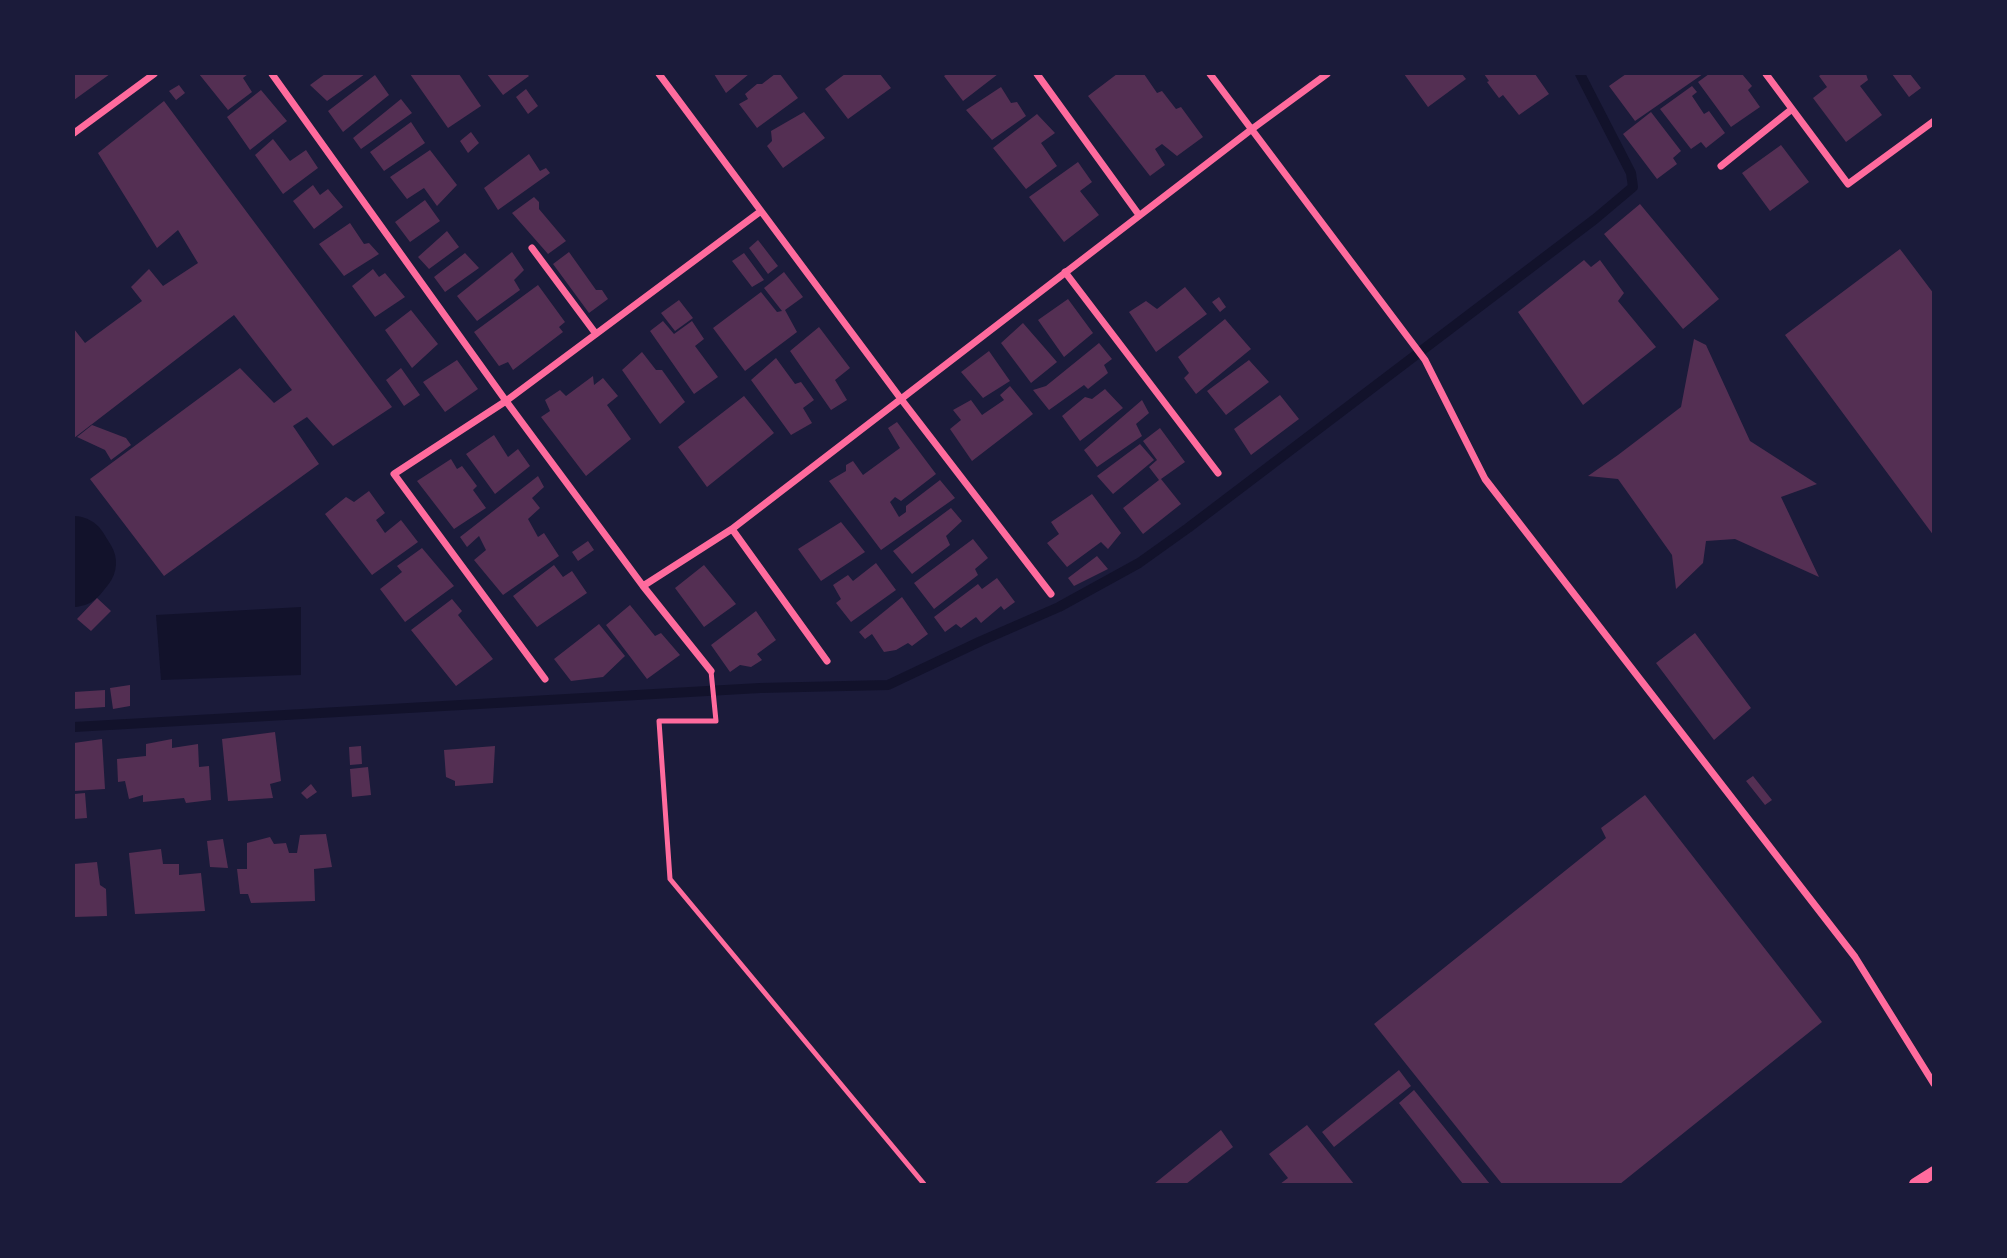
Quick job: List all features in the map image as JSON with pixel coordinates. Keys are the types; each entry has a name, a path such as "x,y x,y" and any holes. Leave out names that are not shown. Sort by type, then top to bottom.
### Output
{"street":[{"path":"74,133 154,74"},
{"path":"272,74 506,401 643,586 710,671"},
{"path":"659,74 1051,594"},
{"path":"1037,74 1139,215"},
{"path":"1210,74 1425,360 1485,479 1855,957 1934,1084"},
{"path":"643,586 732,529 1139,215 1327,74"},
{"path":"1766,74 1848,184 1934,121"},
{"path":"1721,166 1792,108"},
{"path":"545,679 394,474 506,401 761,211"},
{"path":"531,248 596,334"},
{"path":"1065,272 1218,473"},
{"path":"732,529 827,661"},
{"path":"1915,1185 1934,1172"}],"lane":[{"path":"710,671 716,721 659,721 670,879 924,1185"}],"shaded area":[{"path":"301,607 301,675 161,680 156,615"}],"building":[{"path":"74,74 110,74 74,100"},
{"path":"199,74 248,74 243,78 252,92 228,110"},
{"path":"325,74 365,74 327,101 310,85"},
{"path":"410,74 459,74 481,106 448,128"},
{"path":"487,74 527,74 529,76 503,95"},
{"path":"714,74 749,74 726,93"},
{"path":"775,74 780,74 798,98 757,128 739,104 748,99 745,94 757,84 762,84"},
{"path":"845,74 880,74 891,88 848,119 825,89"},
{"path":"998,74 963,101 944,76"},
{"path":"1117,74 1144,74 1157,93 1162,91 1176,109 1181,107 1203,137 1177,156 1162,144 1155,149 1165,165 1150,176 1088,96"},
{"path":"1404,74 1462,74 1466,79 1428,107"},
{"path":"1484,74 1535,74 1549,94 1519,115 1503,95 1499,98"},
{"path":"1626,74 1703,74 1635,121 1609,86"},
{"path":"1709,74 1742,74 1752,86 1748,90 1760,107 1731,127 1698,82"},
{"path":"1866,74 1868,80 1860,86 1882,115 1846,142 1813,98 1827,87 1819,76"},
{"path":"1892,74 1910,74 1921,88 1909,97"},
{"path":"375,75 389,95 343,132 328,111"},
{"path":"179,85 185,93 176,100 169,91"},
{"path":"1692,86 1697,92 1692,96 1704,114 1709,111 1725,133 1706,148 1701,142 1691,149 1660,109"},
{"path":"1001,87 1011,103 1017,102 1026,116 992,140 966,110"},
{"path":"526,89 538,106 528,114 516,97"},
{"path":"261,90 287,121 250,150 227,117"},
{"path":"401,99 412,113 361,149 353,138"},
{"path":"164,101 392,407 333,446 307,417 293,426 319,464 164,576 90,479 240,368 274,403 292,390 234,315 74,438 74,329 85,343 142,301 131,287 149,269 163,286 198,263 178,230 157,248 98,153"},
{"path":"804,112 825,138 783,168 767,146 772,141 771,131"},
{"path":"1651,112 1681,151 1673,158 1677,164 1657,179 1623,134"},
{"path":"1037,114 1055,133 1041,143 1057,166 1026,189 993,148"},
{"path":"411,122 425,143 384,171 370,152"},
{"path":"471,132 479,143 468,153 460,141"},
{"path":"273,139 290,161 306,150 318,168 283,194 255,155"},
{"path":"1781,145 1809,182 1770,211 1742,173"},
{"path":"430,150 457,185 437,206 424,188 407,199 390,177"},
{"path":"529,154 540,171 546,168 550,173 498,210 484,188"},
{"path":"1078,162 1092,182 1080,191 1099,215 1064,242 1029,197"},
{"path":"313,185 320,195 328,189 343,207 314,229 293,201"},
{"path":"534,197 539,202 539,209 566,241 548,254 512,213"},
{"path":"425,200 440,221 410,242 395,222"},
{"path":"1640,204 1719,299 1683,329 1604,234"},
{"path":"350,223 364,244 369,243 379,254 344,276 319,244"},
{"path":"447,231 459,247 429,269 418,257"},
{"path":"758,240 778,266 768,274 749,248"},
{"path":"1900,249 1934,294 1934,536 1785,335"},
{"path":"512,252 524,270 514,280 520,290 477,321 457,296"},
{"path":"569,252 596,290 602,290 608,299 589,313 553,264"},
{"path":"465,253 479,268 445,292 434,277"},
{"path":"744,253 764,280 752,287 732,261"},
{"path":"1584,260 1591,267 1600,260 1624,293 1618,301 1656,347 1583,405 1518,312"},
{"path":"373,269 379,277 385,273 405,297 375,317 352,286"},
{"path":"784,272 803,297 785,310 797,332 745,371 713,328 761,292 777,312 782,311 764,288"},
{"path":"538,285 565,322 559,327 563,332 513,370 508,362 499,366 474,332"},
{"path":"1185,287 1207,314 1156,352 1129,312 1146,301 1157,309"},
{"path":"1219,297 1226,307 1220,312 1212,302"},
{"path":"1068,299 1093,333 1064,357 1038,320"},
{"path":"679,300 693,318 675,331 661,313"},
{"path":"411,310 438,344 412,368 385,330"},
{"path":"1225,319 1251,349 1196,394 1184,378 1189,373 1178,357"},
{"path":"663,321 674,334 692,321 704,339 695,346 718,377 694,394 650,331"},
{"path":"1023,323 1057,362 1031,383 1001,343"},
{"path":"819,327 850,368 835,380 847,400 831,410 790,351"},
{"path":"1694,339 1706,345 1750,441 1817,484 1781,497 1819,577 1735,539 1706,541 1703,563 1676,589 1672,555 1618,479 1588,476 1681,407"},
{"path":"1099,343 1112,359 1104,365 1108,373 1088,389 1084,385 1049,410 1033,390 1046,386"},
{"path":"989,351 1010,381 983,398 961,372"},
{"path":"642,352 656,370 662,370 685,402 660,424 622,370"},
{"path":"776,358 795,384 801,382 814,400 803,408 812,423 791,435 751,380"},
{"path":"457,360 478,389 445,412 423,382"},
{"path":"1249,360 1269,382 1226,415 1207,391"},
{"path":"401,368 420,395 404,406 386,380"},
{"path":"593,376 594,385 603,378 618,396 607,405 631,439 586,476 541,417 550,411 545,400 560,390 566,396"},
{"path":"1010,386 1033,414 972,461 950,429 961,420 953,410 971,400 982,415 1004,400 1000,395"},
{"path":"1105,389 1123,408 1080,441 1062,416 1085,397 1092,399"},
{"path":"1280,395 1299,419 1251,455 1234,429"},
{"path":"744,396 774,433 707,487 678,447"},
{"path":"1142,400 1149,413 1136,424 1142,436 1097,467 1084,450"},
{"path":"897,422 936,474 901,501 895,497 890,502 899,517 906,512 906,506 940,480 955,498 881,550 829,481 846,471 846,465 853,461 863,475 900,448 888,428"},
{"path":"92,425 126,438 131,445 111,460 105,450 77,437"},
{"path":"1160,428 1185,462 1161,479 1181,504 1143,534 1123,508 1159,480 1149,467 1157,460 1143,441"},
{"path":"494,435 508,457 518,449 530,466 495,494 466,454"},
{"path":"1140,444 1154,460 1113,494 1097,476"},
{"path":"451,459 457,469 462,466 477,486 473,490 486,508 454,529 417,481"},
{"path":"538,476 544,487 532,498 540,508 528,519 538,537 544,533 559,556 503,595 474,560 486,550 479,536 467,547 460,537"},
{"path":"369,491 385,513 376,520 385,533 401,520 418,542 372,575 325,514 346,497 354,502"},
{"path":"1092,494 1121,533 1108,549 1101,542 1067,567 1047,543 1059,534 1051,522"},
{"path":"951,508 962,521 946,536 950,545 912,574 893,551"},
{"path":"841,522 865,552 821,581 798,549"},
{"path":"973,539 988,558 975,569 978,575 934,609 914,583"},
{"path":"588,541 594,550 578,561 572,552"},
{"path":"422,548 454,586 405,622 380,589 402,572 397,566"},
{"path":"1097,556 1108,569 1074,586 1068,578"},
{"path":"876,563 896,590 851,622 836,603 841,599 833,585 848,575 853,581"},
{"path":"554,565 563,577 572,571 587,593 537,627 513,596"},
{"path":"704,565 736,604 704,627 675,588"},
{"path":"997,578 1015,602 1004,610 1001,606 981,623 976,617 961,628 956,624 945,632 934,617 978,584 982,589"},
{"path":"902,597 928,634 912,646 908,643 896,650 884,652 872,634 865,639 859,632"},
{"path":"97,598 111,611 91,631 77,619"},
{"path":"452,599 462,611 458,615 493,659 456,686 411,630"},
{"path":"630,605 655,636 661,633 680,655 647,679 606,625"},
{"path":"756,611 776,640 757,654 762,660 751,667 740,665 730,672 711,645"},
{"path":"599,624 625,656 603,677 571,681 554,659"},
{"path":"1695,633 1751,708 1714,740 1656,663"},
{"path":"130,685 130,706 113,709 110,688"},
{"path":"105,690 105,707 74,709 74,692"},
{"path":"275,732 281,781 270,784 273,798 228,801 222,739"},
{"path":"102,739 105,789 74,791 74,743"},
{"path":"172,739 172,748 198,744 199,767 209,766 211,800 186,803 184,798 143,802 143,795 129,799 125,781 118,782 117,759 146,756 146,744"},
{"path":"361,746 362,764 350,765 349,747"},
{"path":"495,746 493,783 455,786 455,781 446,777 444,750"},
{"path":"368,767 371,795 352,797 350,769"},
{"path":"1753,776 1772,800 1765,805 1746,781"},
{"path":"311,784 317,792 307,799 301,793"},
{"path":"85,793 87,818 74,819 74,794"},
{"path":"1645,795 1822,1022 1620,1184 1502,1184 1374,1024 1606,838 1601,828"},
{"path":"326,834 332,867 314,869 315,901 251,903 248,894 240,894 237,869 247,869 247,843 270,837 274,844 286,843 289,853 297,853 300,835"},
{"path":"223,839 228,868 210,867 207,841"},
{"path":"161,849 163,864 179,864 179,875 201,873 205,911 135,914 129,853"},
{"path":"97,862 100,885 106,889 107,916 74,917 74,864"},
{"path":"1399,1070 1411,1086 1334,1147 1322,1132"},
{"path":"1414,1090 1490,1184 1463,1184 1399,1103"},
{"path":"1307,1125 1354,1184 1280,1184 1288,1178 1269,1154"},
{"path":"1221,1130 1233,1147 1186,1184 1154,1184"}],"waterway":[{"path":"74,727 760,688 888,685 1059,607 1139,563 1595,219 1633,187 1631,173 1580,74"},
{"path":"74,550 82,563 74,573"}]}
